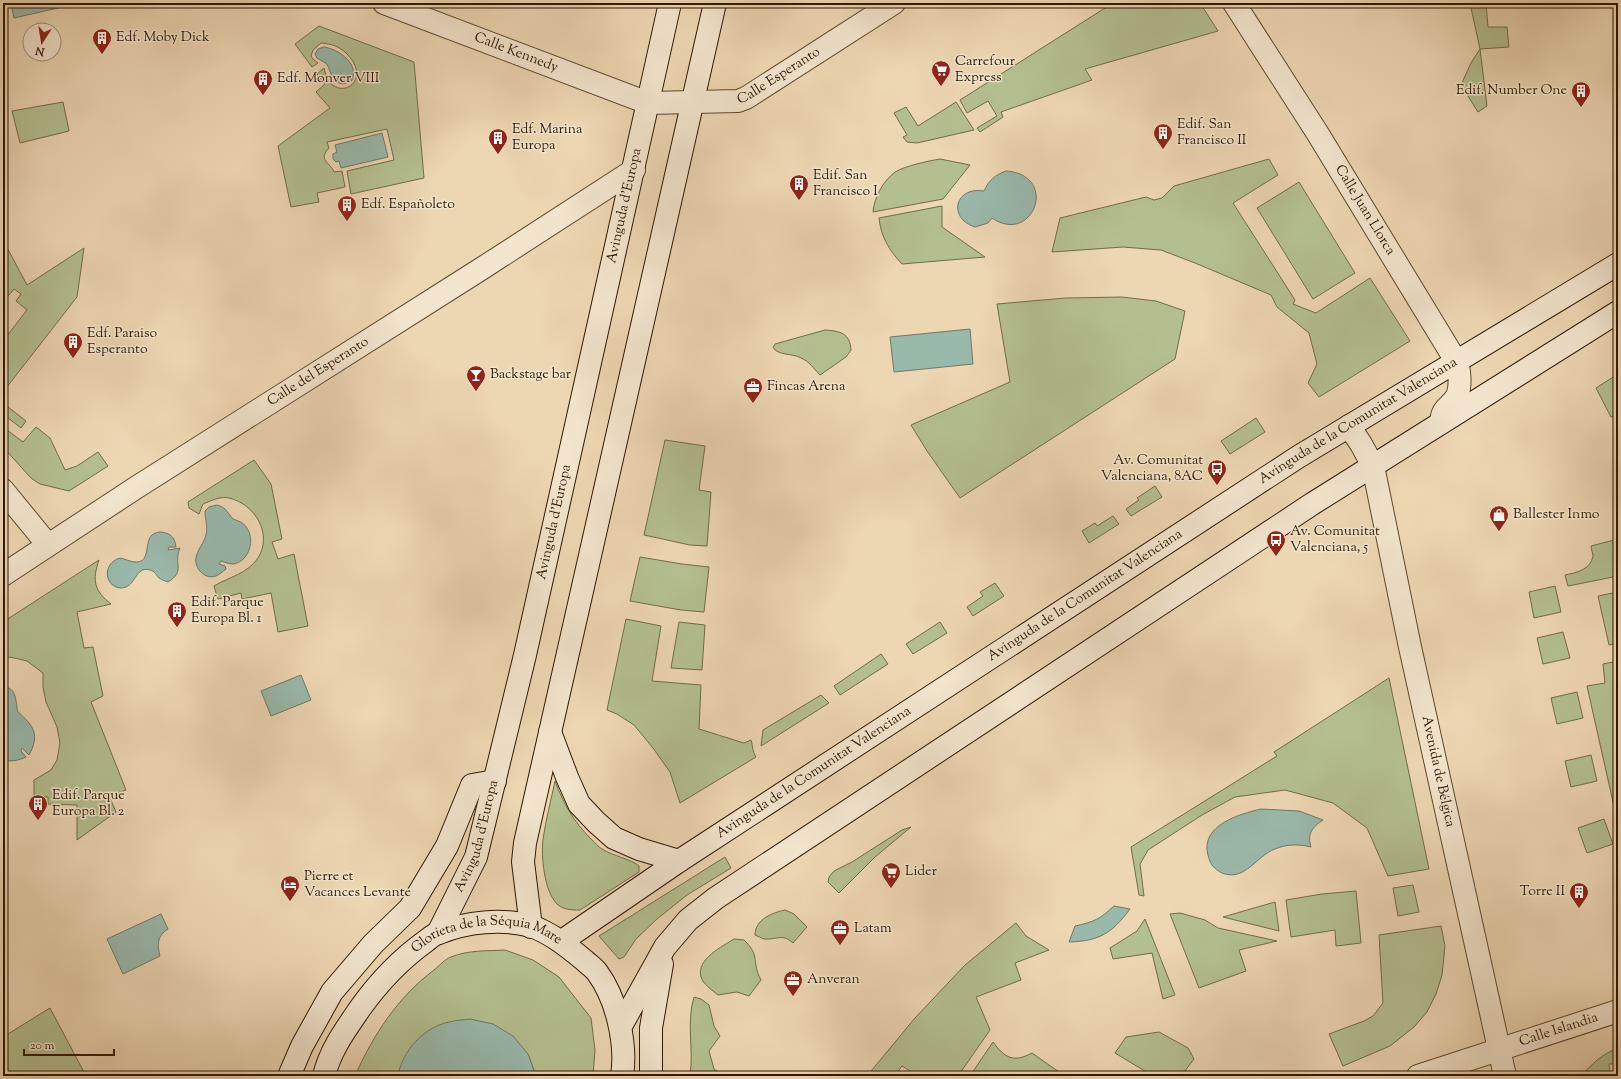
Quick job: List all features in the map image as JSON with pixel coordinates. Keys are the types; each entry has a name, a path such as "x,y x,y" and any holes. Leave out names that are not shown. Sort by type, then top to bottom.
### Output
{"main road":[{"name":"Calle Kennedy","path":"384,3 648,103"},
{"name":"Avinguda d'Europa","path":"438,933 476,857 495,781 525,655 670,3"},
{"path":"531,926 524,868 525,842 694,102 715,3"},
{"name":"Calle Esperanto","path":"648,103 738,101 746,98 894,3"},
{"name":"Calle Juan Llorca","path":"1234,3 1318,134 1456,361 1460,373 1458,394 1442,414 1441,423"},
{"name":"Calle del Esperanto","path":"3,575 634,170"},
{"name":"Avinguda de la Comunitat Valenciana","path":"562,941 679,862 1298,457 1618,264"},
{"path":"621,1026 665,947 688,920 716,898 1299,512 1618,312"},
{"name":"Avenida de Bélgica","path":"1349,426 1361,444 1372,466 1410,647 1505,1076"},
{"path":"3,490 48,545"},
{"path":"550,732 579,804 596,822 614,838 640,849 679,862"},
{"path":"289,1076 302,1046 332,992 373,944 410,908 448,846 472,785 495,781"},
{"name":"Glorieta de la Séquia Mare","path":"323,1073 337,1043 364,1002 383,979 413,951 438,933 480,922 505,922 531,926 562,941 597,972 609,994 621,1026 624,1062 622,1076"},
{"path":"651,1076 651,1028 665,947"},
{"name":"Calle Islandia","path":"1418,1076 1618,1011"}],"green space":[{"path":"1113,3 1200,3 1218,31 1085,69 1092,80 1001,112 1003,117 980,132 977,128 997,116 988,101 967,113 960,100"},
{"path":"1470,3 1486,3 1488,27 1507,27 1509,47 1480,49"},
{"path":"319,26 414,62 424,178 351,194 347,171 394,160 387,129 327,142 329,148 324,156 326,161 334,172 342,171 345,187 317,193 319,202 291,207 278,146 330,108 316,92 325,84 317,74 324,68 328,80 334,86 341,88 347,88 356,79 357,71 354,62 346,53 337,47 321,43 313,50 311,56 318,63 312,67 295,44"},
{"path":"1480,49 1487,106 1478,112 1461,85 1471,63"},
{"path":"63,102 69,131 20,143 12,111"},
{"path":"956,102 974,130 917,143 907,142 903,137 907,135 894,113 906,107 918,126"},
{"path":"940,159 970,165 943,199 873,212 875,201 880,190 895,172 923,162"},
{"path":"1269,159 1278,175 1233,203 1295,300 1293,304 1316,313 1370,278 1410,341 1319,397 1308,383 1317,364 1309,333 1277,307 1271,295 1161,250 1123,247 1052,252 1060,218 1146,197 1154,200 1162,198 1174,186"},
{"path":"1299,182 1355,273 1313,299 1257,208"},
{"path":"942,206 942,227 985,257 902,264 886,243 879,218"},
{"path":"3,240 27,285 84,248 77,297 3,392 3,341 27,310 16,301 21,294 14,289 8,296 3,292"},
{"path":"1122,297 1156,301 1185,311 1175,359 960,498 927,451 911,425 1010,382 997,304 1066,298"},
{"path":"825,330 840,332 846,336 849,340 851,350 846,357 820,375 804,359 798,356 778,352 773,347 775,344"},
{"path":"1618,374 1618,414 1611,417 1596,388"},
{"path":"3,403 26,421 21,428 3,414"},
{"path":"1256,418 1265,432 1230,454 1221,441"},
{"path":"3,427 23,442 36,427 50,438 65,470 77,466 98,452 108,466 69,491 40,484 31,478 3,447"},
{"path":"665,440 705,446 699,490 711,492 707,546 690,545 644,535"},
{"path":"254,460 271,484 282,539 272,542 278,559 294,554 308,626 278,632 271,593 242,599 241,593 218,599 214,586 243,572 258,558 262,549 262,530 254,513 238,501 229,498 216,499 203,504 199,514 189,508 188,502"},
{"path":"1155,486 1162,497 1131,516 1126,509 1139,500 1137,498"},
{"path":"1113,516 1119,524 1089,543 1082,531 1095,523 1097,526"},
{"path":"1618,539 1618,576 1568,586 1565,575 1586,568 1592,561 1593,556 1591,546"},
{"path":"640,557 709,567 704,612 681,610 630,601"},
{"path":"99,560 95,579 96,585 101,594 111,604 77,612 84,648 93,647 103,696 91,702 126,790 109,796 116,812 77,840 77,805 48,804 48,797 34,797 34,780 51,770 57,760 60,743 57,727 46,702 43,687 43,673 27,661 10,657 3,660 3,622"},
{"path":"995,583 1004,596 973,616 967,607 983,596 980,592"},
{"path":"1555,586 1561,612 1534,618 1529,592"},
{"path":"1618,592 1618,643 1609,645 1598,596"},
{"path":"626,619 661,626 652,681 701,685 699,729 744,743 751,740 756,757 680,803 670,772 653,748 634,725 617,714 607,710"},
{"path":"679,622 705,625 702,670 671,668"},
{"path":"940,622 947,633 913,654 906,644"},
{"path":"1563,632 1570,658 1543,664 1537,638"},
{"path":"881,654 888,664 840,695 834,686"},
{"path":"1618,661 1618,810 1615,811 1587,686 1605,683 1603,664"},
{"path":"1389,678 1429,869 1388,876 1367,828 1333,803 1285,790 1235,797 1202,815 1148,850 1140,864 1144,896 1139,895 1131,847 1277,756 1274,752"},
{"path":"1577,692 1583,718 1557,724 1551,698"},
{"path":"821,695 829,703 761,746 763,730"},
{"path":"1591,755 1597,781 1571,787 1565,761"},
{"path":"555,781 570,812 579,826 591,839 602,849 631,861 639,866 639,872 580,910 565,909 557,904 549,891 544,873 543,839"},
{"path":"1604,819 1613,844 1587,853 1578,828"},
{"path":"911,827 875,857 839,893 828,882 829,877 834,871 852,862 902,830"},
{"path":"725,857 731,868 687,895 657,919 636,939 624,957 619,959 599,936"},
{"path":"1413,885 1419,912 1398,916 1393,888"},
{"path":"1356,891 1361,943 1336,946 1335,930 1291,937 1286,900 1322,894"},
{"path":"1275,902 1279,931 1223,917"},
{"path":"785,910 794,914 807,927 793,943 786,938 764,939 755,935 761,921 769,915"},
{"path":"1180,913 1205,920 1218,928 1277,941 1239,950 1246,971 1199,988 1170,914"},
{"path":"1145,919 1175,995 1163,999 1152,953 1113,959 1110,948 1137,931"},
{"path":"1016,923 1026,936 1049,950 1015,963 1021,980 976,997 990,1030 958,1076 918,1076 902,1066 897,1073 900,1076 867,1076 915,1018 965,965"},
{"path":"1441,926 1445,946 1442,975 1436,994 1427,1012 1414,1027 1390,1046 1343,1066 1329,1034 1364,1021 1373,1016 1383,1003 1379,935"},
{"path":"734,939 744,940 752,950 761,980 749,996 737,992 718,995 702,980 701,977 702,964 706,959 717,949"},
{"path":"505,950 533,960 559,977 591,1018 595,1050 593,1076 536,1076 528,1054 400,1067 398,1076 355,1076 378,1032 398,1005 409,992 442,963 449,958 464,953"},
{"path":"694,997 701,999 709,1005 714,1026 720,1036 709,1051 714,1069 724,1076 690,1076 690,1026"},
{"path":"50,1008 86,1076 3,1076 3,1037"},
{"path":"1159,1032 1188,1048 1194,1059 1181,1076 1153,1076 1115,1053 1126,1037"},
{"path":"993,1042 1001,1052 1010,1057 1020,1058 1032,1053 1059,1072 1056,1076 970,1076"},
{"path":"1618,1048 1618,1064 1609,1064 1610,1076 1581,1076 1589,1067 1607,1053"}],"shaded area":[{"path":"11,3 80,3 14,18"},
{"path":"324,47 330,48 342,54 351,64 353,76 351,82 342,84 334,81 327,64 317,58 315,54 318,49"},
{"path":"382,133 388,157 341,168 339,161 336,162 333,159 333,154 337,152 335,145"},
{"path":"1006,171 1023,175 1032,184 1036,195 1035,206 1029,216 1019,223 1007,224 992,218 988,223 975,227 966,223 958,210 958,204 961,198 966,193 984,191 993,178"},
{"path":"970,329 973,364 894,372 890,337"},
{"path":"217,505 224,508 233,519 245,525 249,532 250,543 247,555 243,559 233,564 221,561 219,564 225,566 226,569 212,577 204,575 201,572 197,566 196,558 207,532 205,511 209,507"},
{"path":"157,532 167,533 173,538 176,547 169,547 168,550 180,548 178,554 178,571 173,578 168,582 159,578 153,571 145,569 138,573 126,587 115,587 111,584 107,574 110,565 120,558 134,562 141,561 146,555 148,542 152,535"},
{"path":"301,675 311,700 271,716 261,691"},
{"path":"3,687 8,688 14,693 18,712 31,726 35,736 29,755 22,748 21,751 26,757 15,761 3,759"},
{"path":"1261,809 1299,811 1323,820 1311,831 1311,847 1293,845 1279,847 1268,852 1250,867 1237,874 1230,875 1217,870 1211,864 1208,855 1207,845 1210,836 1216,829 1233,818"},
{"path":"1114,906 1130,909 1111,930 1089,940 1069,942 1075,926 1096,919 1105,914"},
{"path":"161,914 168,929 164,932 159,941 158,948 160,956 123,974 107,939"},
{"path":"470,1019 493,1024 513,1036 528,1054 536,1076 398,1076 400,1067 409,1049 423,1035 440,1025"}],"place":[{"name":"Edf. Moby Dick","path":"102,55"},
{"name":"Carrefour Express","path":"941,87"},
{"name":"Edf. Monver VIII","path":"263,96"},
{"name":"Edif. Number One","path":"1581,108"},
{"name":"Edif. San Francisco II","path":"1163,150"},
{"name":"Edf. Marina Europa","path":"498,155"},
{"name":"Edif. San Francisco I","path":"799,201"},
{"name":"Edf. Españoleto","path":"347,222"},
{"name":"Edf. Paraiso Esperanto","path":"73,359"},
{"name":"Backstage bar","path":"476,392"},
{"name":"Fincas Arena","path":"753,404"},
{"name":"Av. Comunitat Valenciana, 8AC","path":"1217,486"},
{"name":"Ballester Inmo","path":"1499,532"},
{"name":"Av. Comunitat Valenciana, 5","path":"1276,557"},
{"name":"Edif. Parque Europa Bl. 1","path":"177,628"},
{"name":"Edif. Parque Europa Bl. 2","path":"38,821"},
{"name":"Lider","path":"891,889"},
{"name":"Pierre et Vacances Levante","path":"290,902"},
{"name":"Torre II","path":"1579,909"},
{"name":"Latam","path":"840,946"},
{"name":"Anveran","path":"793,997"}]}
